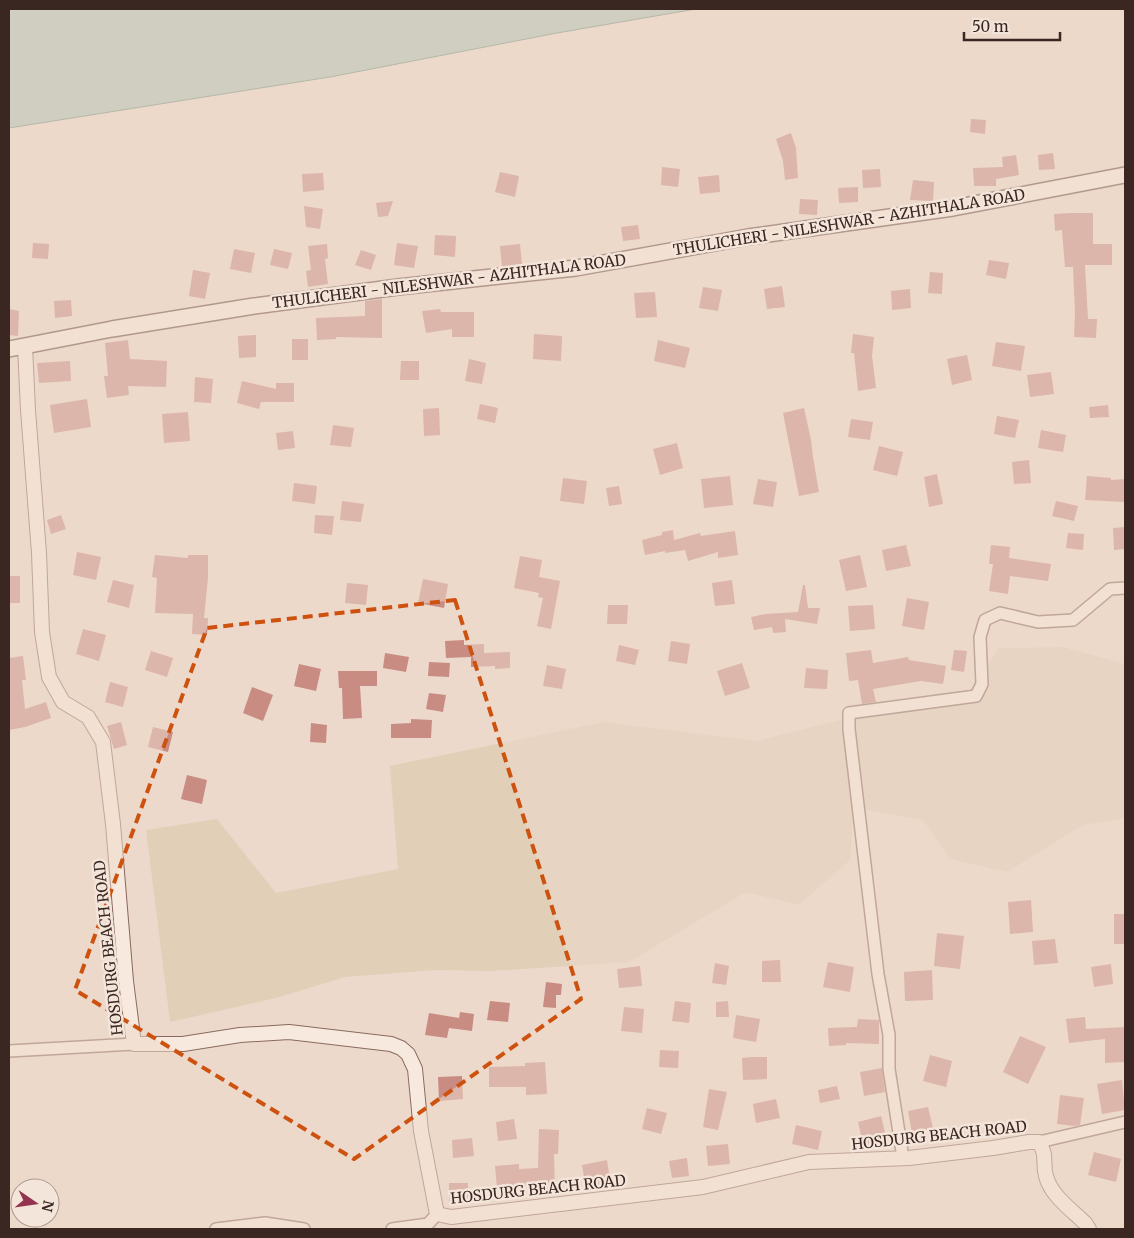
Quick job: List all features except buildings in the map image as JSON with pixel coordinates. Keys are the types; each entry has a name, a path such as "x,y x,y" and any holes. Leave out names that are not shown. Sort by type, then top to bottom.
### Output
{"main road":[{"name":"THULICHERI - NILESHWAR - AZHITHALA ROAD","path":"9,349 112,329 254,306 398,286 576,268 748,237 953,208 1125,175"}],"street":[{"name":"HOSDURG BEACH ROAD","path":"25,346 39,553 42,632 49,677 63,702 88,717 104,742 114,824 126,981 134,1044 183,1044 240,1035 290,1032 391,1044 401,1048 408,1054 415,1069 421,1131 436,1214 451,1217 703,1187 809,1162 903,1158 1039,1142 1045,1151 1045,1175 1050,1189 1089,1229"},
{"path":"903,1158 889,1069 889,1035 878,974 862,850 849,729 849,713 976,696 982,684 980,637 985,620 1000,614 1038,622 1073,620 1110,589 1125,588"},
{"path":"9,1052 134,1044"},
{"path":"1039,1142 1125,1122"},
{"path":"392,1229 428,1224 436,1214"},
{"path":"216,1229 266,1223 304,1229"}],"highlighted area":[{"path":"455,600 581,999 354,1159 75,990 207,628"}],"shaded area":[{"path":"9,9 696,9 557,33 330,77 9,128"},
{"path":"1063,647 1125,664 1125,818 1083,825 1007,872 950,859 923,820 854,808 850,860 799,905 746,892 629,962 491,971 435,970 345,977 276,998 170,1022 146,830 217,819 276,893 398,869 390,766 604,722 757,741 863,714 963,700 999,648"}]}
